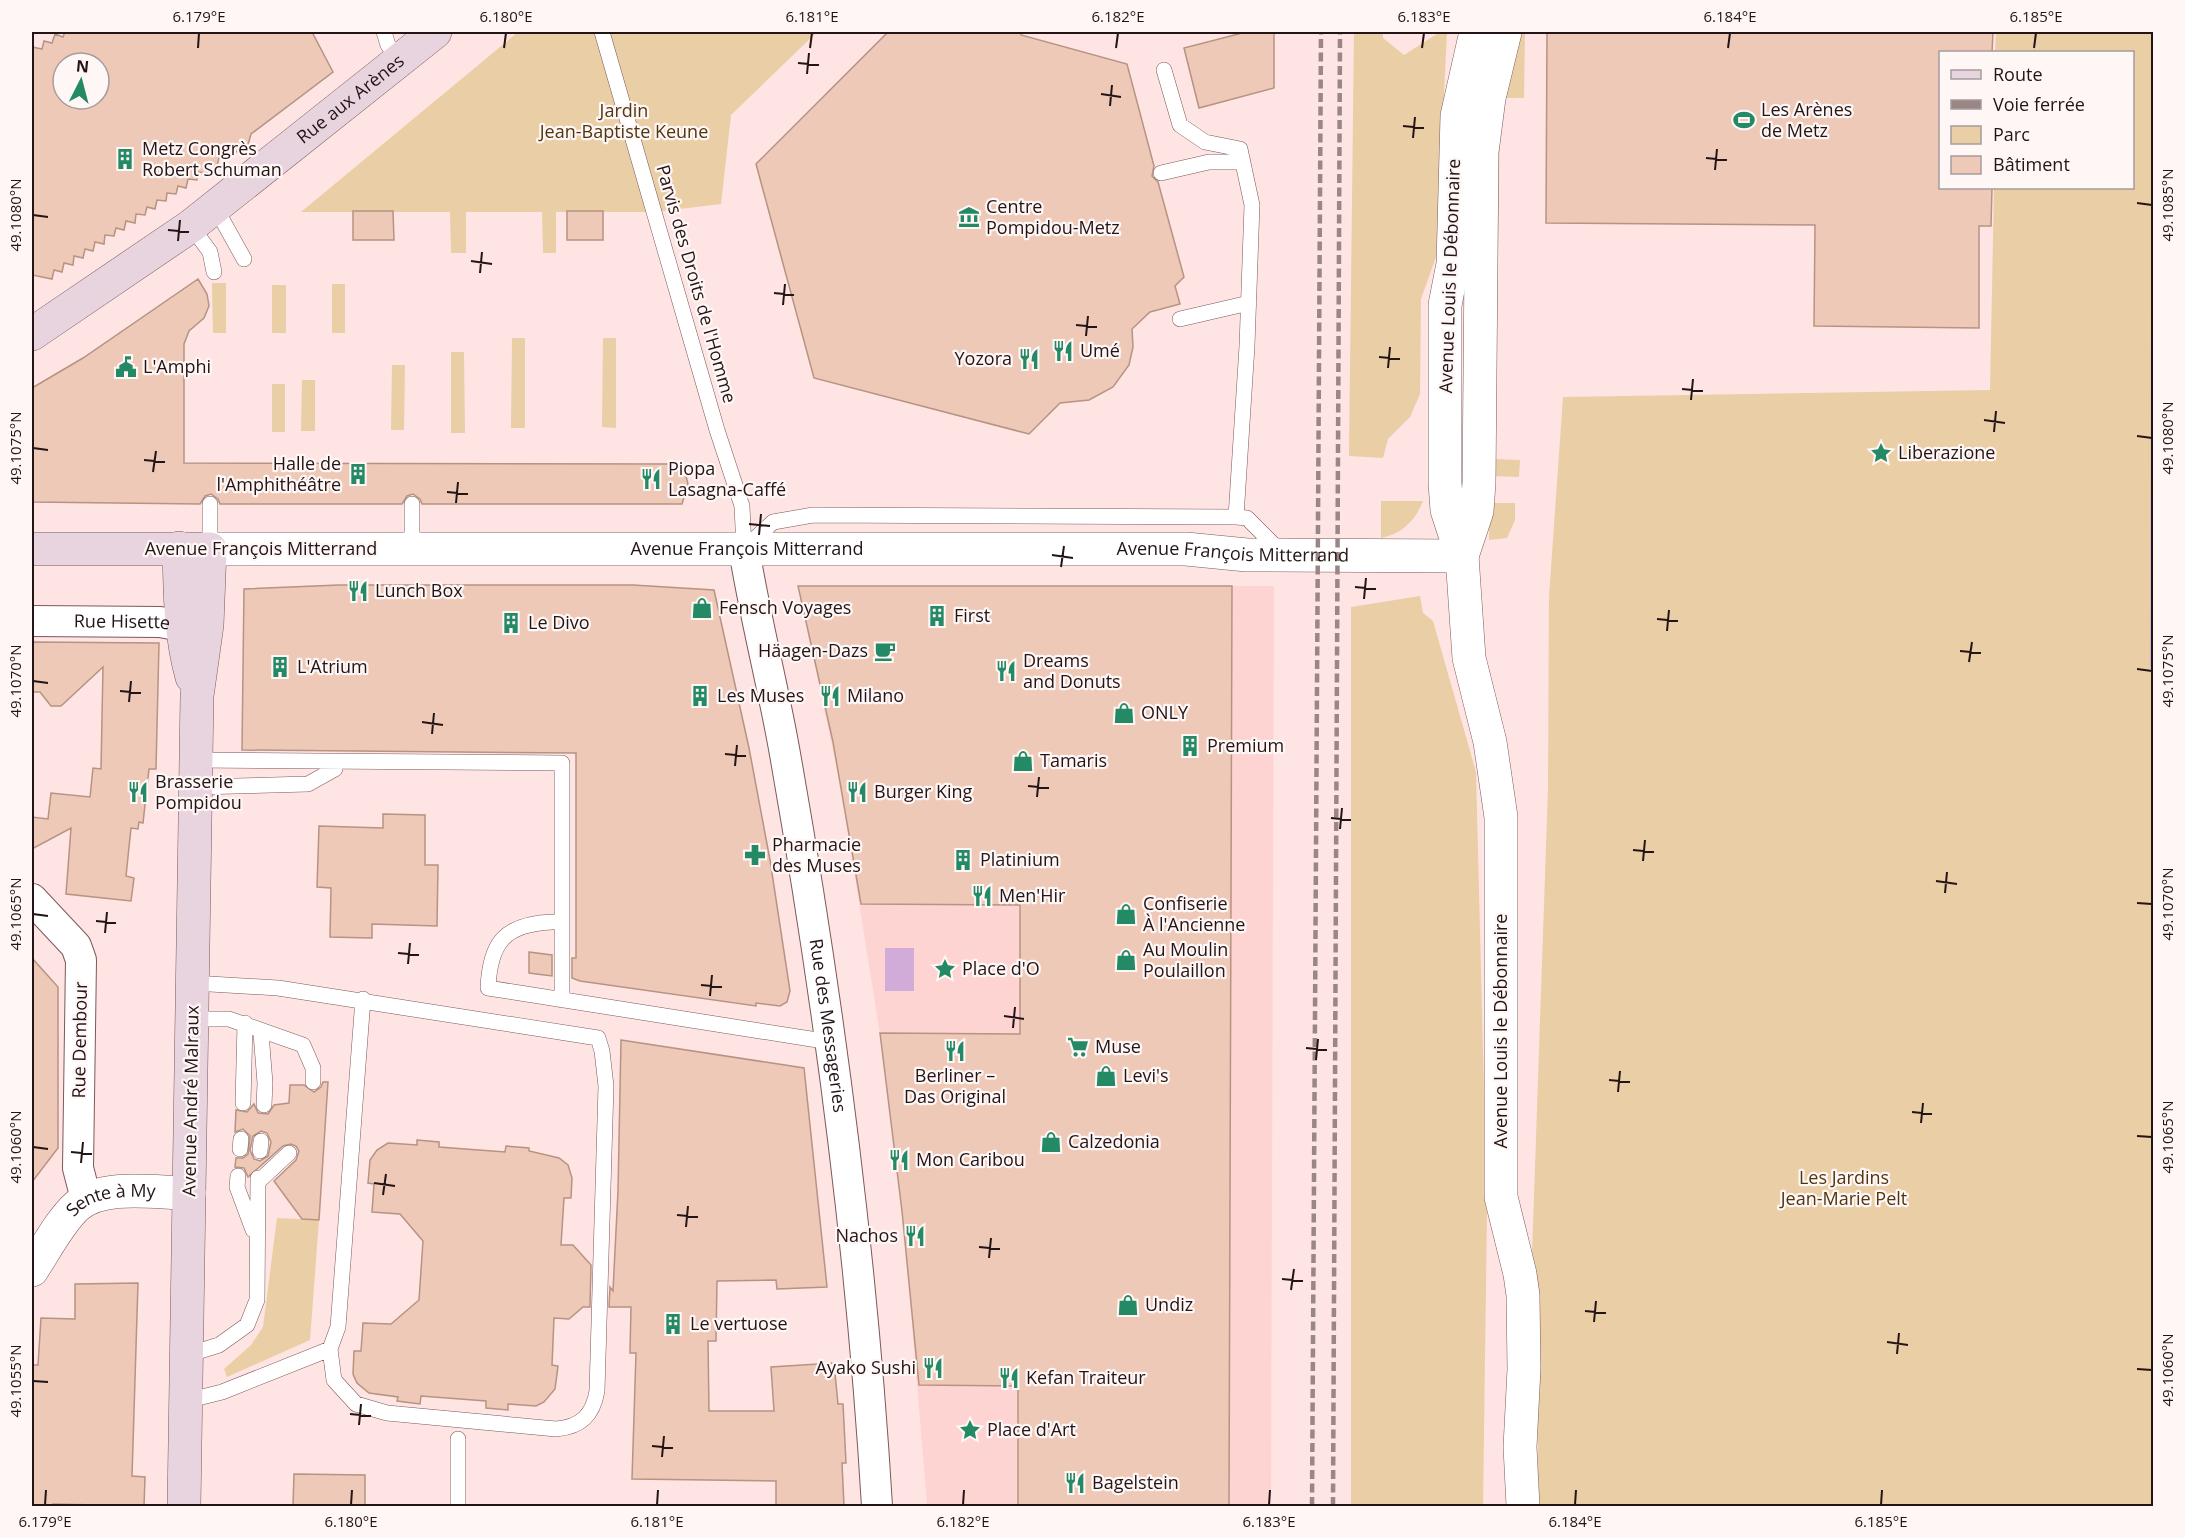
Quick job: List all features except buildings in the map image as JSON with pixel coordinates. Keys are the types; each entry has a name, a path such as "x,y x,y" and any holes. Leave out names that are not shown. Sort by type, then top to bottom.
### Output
{"main road":[{"name":"Rue aux Arènes","path":"32,334 202,217 391,45 435,32"},
{"name":"Avenue François Mitterrand","path":"32,549 194,549"},
{"name":"Avenue André Malraux","path":"184,1506 197,696 193,634 194,549"}],"street":[{"name":"Avenue Louis le Débonnaire","path":"1476,32 1457,116 1453,264 1445,305 1447,510 1462,556 1469,658 1490,742 1501,817 1501,1197 1520,1274 1522,1295 1524,1369 1520,1447 1523,1506"},
{"name":"Avenue Louis le Débonnaire","path":"1462,556 1477,511 1479,483 1482,152 1489,98 1504,32"},
{"name":"Avenue François Mitterrand","path":"194,549 1186,549 1247,555 1462,556"},
{"name":"Rue des Messageries","path":"744,549 785,752 830,1042 855,1229 877,1506"},
{"name":"Rue Hisette","path":"32,621 160,622 193,634"},
{"name":"Rue Dembour","path":"32,899 76,946 81,960 78,1168 86,1199"},
{"name":"Sente à My","path":"32,1270 74,1208 86,1199 99,1194 189,1193"}],"lane":[{"name":"Parvis des Droits de l'Homme","path":"602,32 717,430 742,506 744,549"},
{"path":"1164,70 1180,125 1205,142 1240,149 1252,205 1249,303 1236,518"},
{"path":"1161,173 1209,162 1243,162"},
{"path":"202,217 244,259"},
{"path":"202,217 214,272"},
{"path":"1180,319 1249,303"},
{"path":"194,549 210,504"},
{"path":"412,504 412,550"},
{"path":"744,549 773,522 813,515 1246,518 1285,555"},
{"path":"196,774 562,763 569,947 562,1000"},
{"path":"196,774 308,784 334,769"},
{"path":"552,922 535,922 515,929 498,941 489,962 488,988 830,1042"},
{"path":"193,982 278,988 363,999 598,1038 602,1051 606,1086 598,1369 594,1408 586,1419 571,1428 556,1429 387,1413 356,1404 334,1380 330,1349 338,1327 363,999"},
{"path":"193,1019 229,1019 245,1023 261,1033 303,1045 314,1068 313,1082"},
{"path":"243,1103 245,1023"},
{"path":"261,1033 265,1083 264,1105"},
{"path":"187,1355 219,1345 247,1325 257,1300 258,1180 289,1153"},
{"path":"238,1176 237,1187 256,1238"},
{"path":"186,1401 222,1392 330,1349"},
{"path":"458,1439 458,1506"}],"shaded area":[{"path":"2153,291 2154,675 2150,666 2151,301"},
{"name":"Muse","path":"798,586 1274,586 1271,1506 927,1506 905,1238 884,1060 841,789"},
{"path":"885,948 914,948 914,991 885,991"}],"green space":[{"name":"Jardin Jean-Baptiste Keune","path":"518,32 817,32 731,115 721,204 655,212 556,212 556,253 543,253 542,212 466,212 466,253 451,253 450,212 301,212"},
{"path":"1354,32 1383,32 1383,38 1404,55 1440,32 1447,32 1436,257 1421,299 1420,394 1410,417 1388,439 1383,458 1349,456"},
{"path":"1514,32 1525,32 1524,98 1503,98 1500,117 1495,459 1520,460 1519,477 1489,476 1491,154 1498,97"},
{"name":"Les Jardins Jean-Marie Pelt","path":"1996,32 2153,32 2153,1506 1538,1506 1537,1317 1532,1254 1548,789 1549,597 1563,397 1990,390 1994,189 2134,189 2134,51 1995,51"},
{"path":"212,283 226,283 226,333 213,333"},
{"path":"332,284 345,284 345,333 332,333"},
{"path":"272,285 286,285 286,333 272,333"},
{"path":"512,338 525,338 525,428 511,428"},
{"path":"603,338 616,338 616,428 602,427"},
{"path":"451,352 464,352 465,433 451,433"},
{"path":"392,365 405,365 404,430 391,430"},
{"path":"302,380 315,380 315,431 301,431"},
{"path":"272,384 285,384 285,432 272,432"},
{"path":"1381,501 1423,501 1407,526 1381,538"},
{"path":"1489,503 1515,503 1515,520 1507,538 1489,540"},
{"path":"1420,596 1423,613 1433,621 1476,772 1487,1210 1483,1506 1351,1506 1351,607"},
{"path":"277,1218 319,1220 310,1340 227,1377 224,1369 251,1345 263,1327"}],"railway":[{"path":"1312,1506 1321,32"},
{"path":"1333,1506 1340,32"}],"place":[{"name":"Les Arènes de Metz","path":"1744,120"},
{"name":"Metz Congrès Robert Schuman","path":"125,159"},
{"name":"Centre Pompidou-Metz","path":"969,217"},
{"name":"Umé","path":"1063,351"},
{"name":"Yozora","path":"1029,359"},
{"name":"L'Amphi","path":"126,367"},
{"name":"Liberazione","path":"1881,453"},
{"name":"Halle de l'Amphithéâtre","path":"358,474"},
{"name":"Piopa Lasagna-Caffé","path":"651,479"},
{"name":"Lunch Box","path":"358,591"},
{"name":"Fensch Voyages","path":"702,608"},
{"name":"First","path":"937,616"},
{"name":"Le Divo","path":"511,623"},
{"name":"Häagen-Dazs","path":"885,651"},
{"name":"L'Atrium","path":"280,667"},
{"name":"Dreams and Donuts","path":"1006,671"},
{"name":"Les Muses","path":"700,696"},
{"name":"Milano","path":"830,696"},
{"name":"ONLY","path":"1124,713"},
{"name":"Premium","path":"1190,746"},
{"name":"Tamaris","path":"1023,761"},
{"name":"Brasserie Pompidou","path":"138,792"},
{"name":"Burger King","path":"857,792"},
{"name":"Pharmacie des Muses","path":"755,855"},
{"name":"Platinium","path":"963,860"},
{"name":"Men'Hir","path":"982,896"},
{"name":"Confiserie À l'Ancienne","path":"1126,914"},
{"name":"Au Moulin Poulaillon","path":"1126,960"},
{"name":"Place d'O","path":"945,969"},
{"name":"Muse","path":"1078,1047"},
{"name":"Berliner – Das Original","path":"955,1051"},
{"name":"Levi's","path":"1106,1076"},
{"name":"Calzedonia","path":"1051,1142"},
{"name":"Mon Caribou","path":"899,1160"},
{"name":"Nachos","path":"915,1236"},
{"name":"Undiz","path":"1128,1305"},
{"name":"Le vertuose","path":"673,1324"},
{"name":"Ayako Sushi","path":"933,1368"},
{"name":"Kefan Traiteur","path":"1009,1378"},
{"name":"Place d'Art","path":"970,1430"},
{"name":"Bagelstein","path":"1075,1483"}]}
